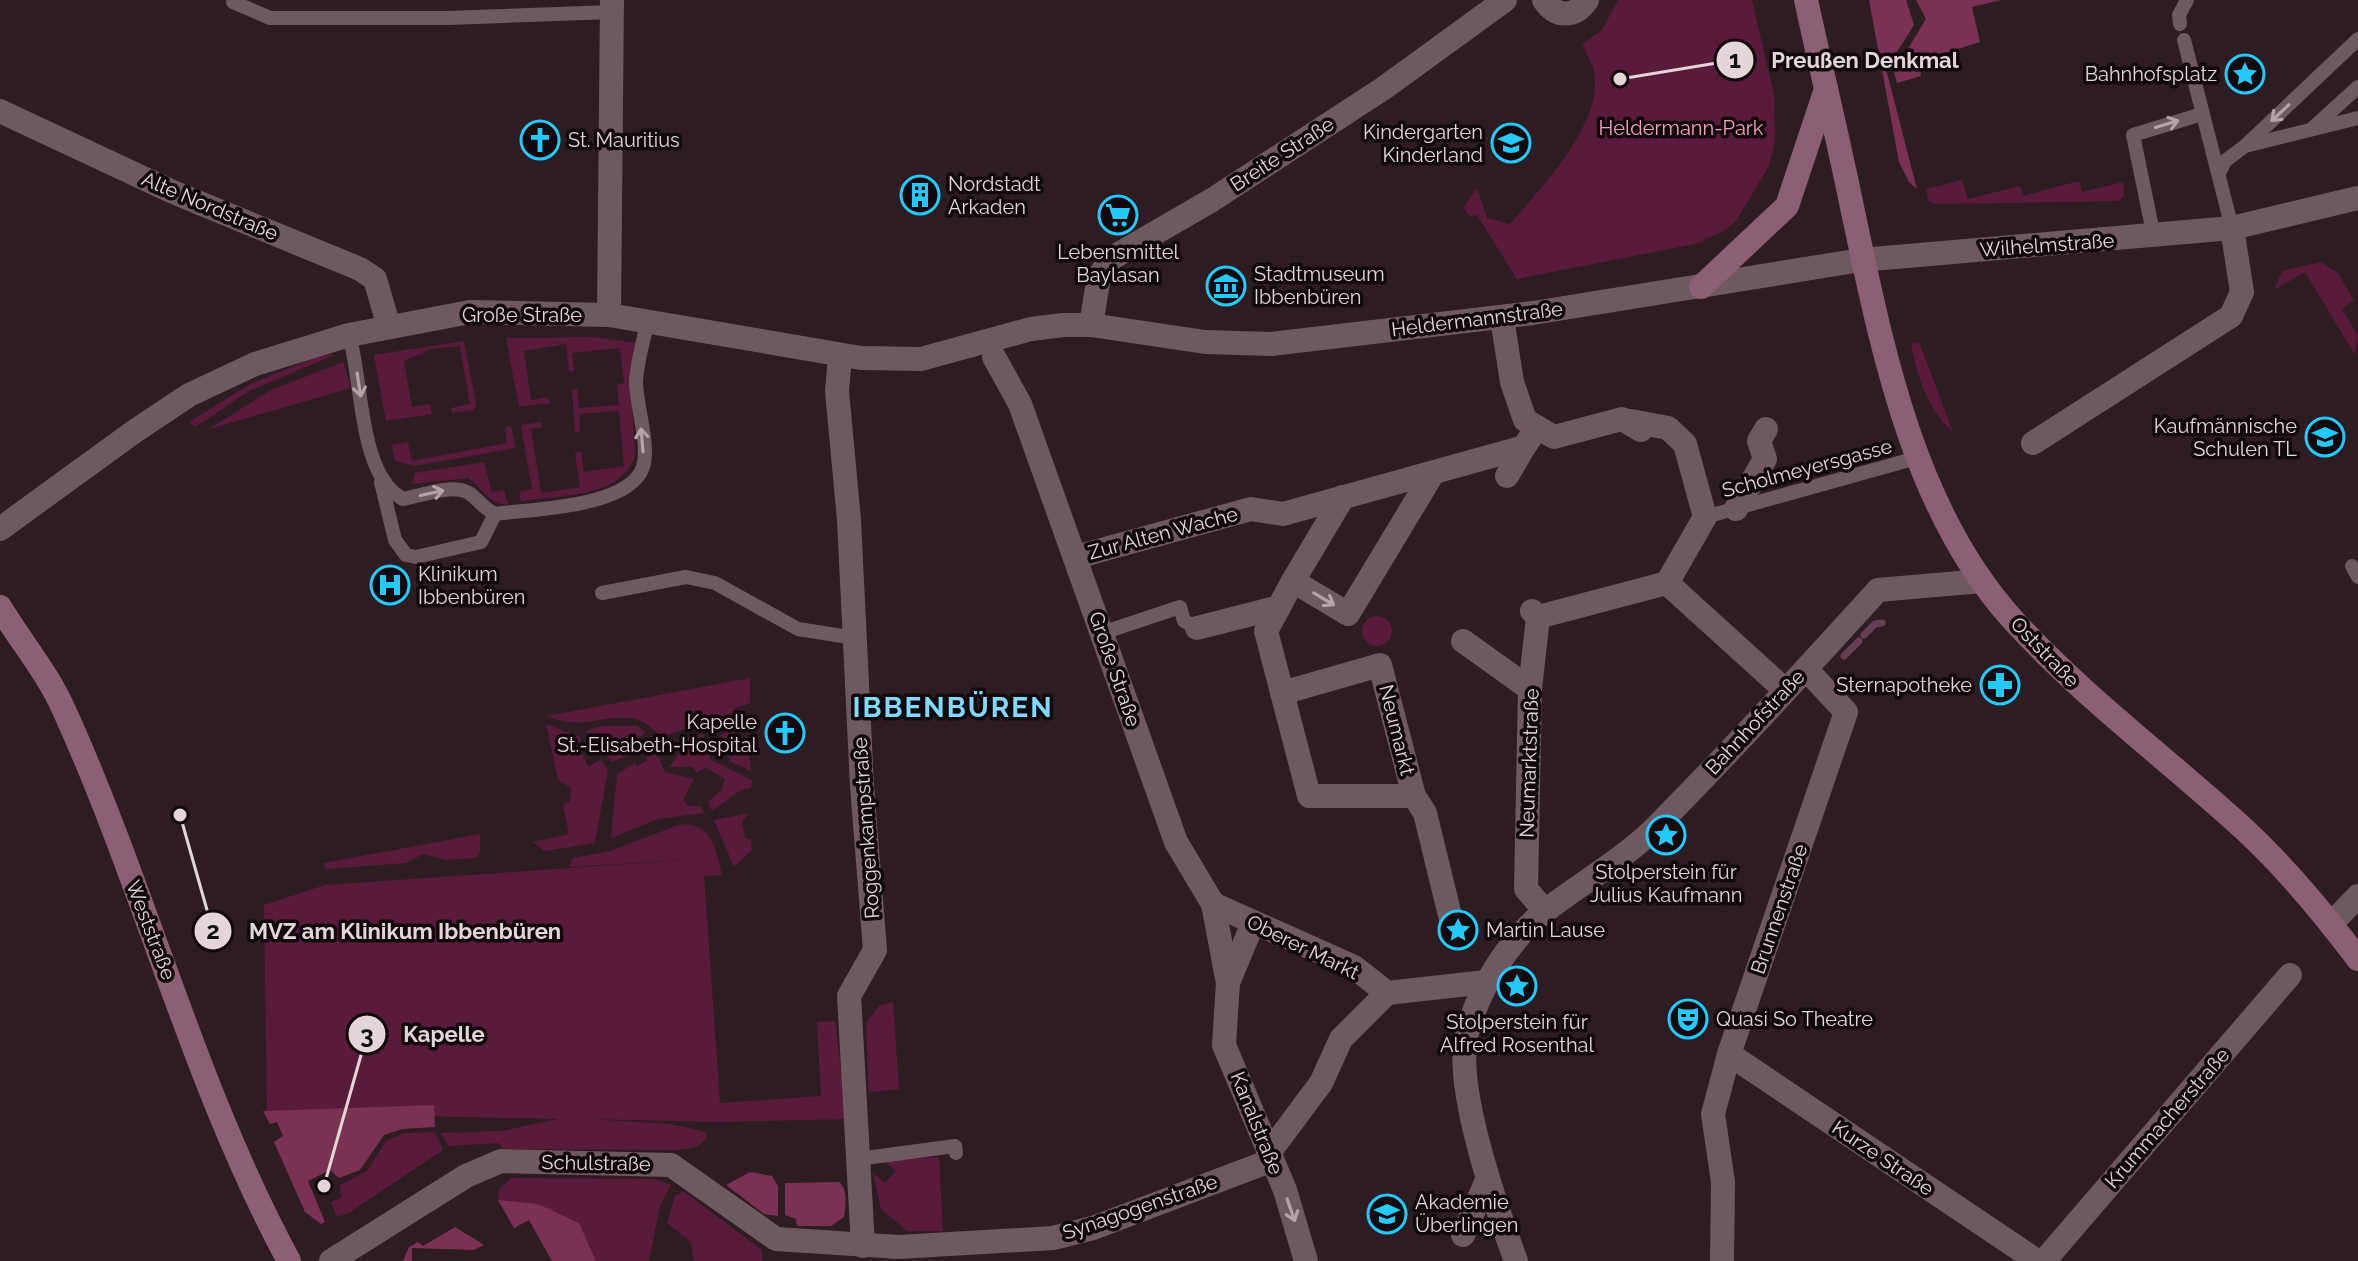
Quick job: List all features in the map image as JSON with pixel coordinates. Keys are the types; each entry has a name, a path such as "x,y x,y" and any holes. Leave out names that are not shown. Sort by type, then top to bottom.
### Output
{"main road":[{"name":"Oststraße","path":"1806,0 1861,260 1920,457 1948,525 1982,581 2012,619 2074,683 2247,831 2331,924 2358,959"},
{"path":"1701,287 1787,206 1826,89"},
{"name":"Weststraße","path":"0,607 45,673 64,709 103,802 216,1101 263,1214 289,1261"}],"street":[{"name":"Breite Straße","path":"1091,325 1099,276 1112,258 1212,200 1384,88 1505,0"},
{"path":"1544,0 1554,11 1565,14 1576,12 1587,0"},
{"path":"609,315 612,6"},
{"name":"Alte Nordstraße","path":"0,111 173,192 360,269 375,279 389,327"},
{"name":"Wilhelmstraße","path":"1861,260 2232,228 2358,198"},
{"path":"2033,443 2231,316 2242,292 2232,228"},
{"name":"Heldermannstraße","path":"1091,325 1205,342 1271,344 1502,318 1861,260"},
{"name":"Große Straße","path":"0,529 189,395 255,364 349,335 389,327 470,312 609,315 840,356 921,359 1031,329 1091,325"},
{"path":"1502,318 1512,382 1530,438 1507,476"},
{"name":"Roggenkampstraße","path":"840,356 837,391 875,950 849,996 863,1246"},
{"name":"Große Straße","path":"994,357 1020,404 1176,842 1213,904 1228,988"},
{"path":"1530,438 1554,437 1622,419 1636,426 1668,428 1685,444 1705,517 1667,583 1785,690"},
{"path":"1736,509 1765,459 1759,441 1766,429"},
{"name":"Zur Alten Wache","path":"1076,557 1251,509 1283,514 1433,473 1530,438"},
{"path":"1293,581 1348,614 1433,473"},
{"path":"1343,497 1266,631 1309,796 1414,796"},
{"name":"Bahnhofstraße","path":"1545,911 1605,871 1657,827 1878,590 1982,581"},
{"name":"Neumarktstraße","path":"1545,911 1526,889 1516,675 1535,614 1667,583"},
{"path":"1197,628 1279,607"},
{"path":"1463,641 1516,675"},
{"name":"Neumarkt","path":"1282,693 1380,665 1414,796 1425,813 1455,936"},
{"name":"Brunnenstraße","path":"1722,1261 1723,1182 1713,1114 1729,1054 1846,712 1806,669"},
{"path":"2331,924 2358,896"},
{"name":"Oberer Markt","path":"1213,904 1354,967 1387,993"},
{"path":"1516,1261 1487,1180 1466,1074 1466,1035 1486,982 1545,911"},
{"path":"1228,988 1253,923"},
{"name":"Krummacherstraße","path":"2044,1261 2290,975"},
{"path":"1269,1157 1321,1083 1341,1039 1387,993 1486,982"},
{"name":"Kanalstraße","path":"1228,988 1224,1045 1285,1190 1306,1261"},
{"name":"Kurze Straße","path":"1729,1054 2037,1261"},
{"name":"Synagogenstraße","path":"863,1246 900,1254 1053,1238 1093,1228 1269,1157"},
{"name":"Schulstraße","path":"331,1261 466,1176 501,1161 671,1165 771,1238 863,1246"},
{"path":"1463,1235 1487,1180"}],"lane":[{"path":"2180,24 2179,15 2187,0"},
{"path":"233,2 270,18 448,18 612,6"},
{"path":"2219,173 2225,161 2245,146 2358,39"},
{"path":"2184,40 2232,228"},
{"path":"2314,128 2358,87"},
{"path":"2154,237 2133,135 2202,114"},
{"path":"2245,146 2358,118"},
{"path":"381,482 403,499 452,489 466,491 483,508 495,514 594,501 612,494 637,477 644,461 636,379 648,320"},
{"path":"349,335 367,436 395,540 406,555 416,557 481,542 495,514"},
{"name":"Scholmeyersgasse","path":"1705,517 1920,457"},
{"path":"602,593 686,577 715,583 798,629 855,638"},
{"path":"1102,633 1180,607 1184,621 1197,628"},
{"path":"858,1159 955,1146 956,1153"}],"green space":[{"name":"Heldermann-Park","path":"1618,0 1752,0 1774,95 1775,139 1769,166 1736,221 1724,231 1695,244 1517,279 1477,215 1470,216 1463,208 1477,188 1487,218 1510,224 1569,152 1591,108 1595,87 1593,67 1582,44 1602,30"},
{"path":"1962,180 1968,199 2020,186 2023,196 2079,181 2082,192 2123,182 2124,196 2118,201 1935,204 1928,200 1926,189"},
{"path":"2321,262 2338,273 2354,300 2342,309 2358,336 2355,355 2305,272 2274,290 2282,271"},
{"path":"594,337 635,343 630,370 635,456 627,470 602,488 521,501 519,492 532,489 521,425 541,422 541,427 531,429 541,493 580,487 575,452 581,451 584,472 624,466 619,411 579,414 580,432 575,432 572,390 577,389 579,408 619,405 617,384 624,383 620,348 572,353 574,371 569,371 566,344 524,351 531,400 548,397 550,403 519,407 506,338"},
{"path":"464,341 476,404 473,410 452,413 451,408 470,404 460,346 431,349 404,361 412,407 430,404 432,414 386,421 374,355"},
{"path":"1919,342 1953,432 1936,413 1924,391 1911,343"},
{"path":"327,353 334,355 249,391 195,427 189,422 252,383"},
{"path":"343,362 351,388 209,429 269,391"},
{"path":"511,425 515,448 414,466 395,461 392,445 408,442 412,461 507,443 505,427"},
{"path":"484,462 492,492 504,490 508,504 491,499 468,478 412,484 415,473"},
{"path":"1377,616 1388,620 1392,631 1388,642 1377,646 1366,642 1362,631 1366,620"},
{"path":"750,678 750,703 735,708 729,721 716,729 698,724 663,737 636,719 572,722 547,716"},
{"path":"546,724 580,737 581,752 589,767 601,759 608,770 595,843 544,851 533,842 569,834 563,805 570,801 571,788 558,780"},
{"path":"601,726 637,726 645,732 633,744 633,753 612,762 598,745 601,742 584,732"},
{"path":"731,728 739,738 747,740 751,771 731,762 721,735"},
{"path":"703,734 710,759 752,780 751,788 741,790 712,811 708,802 722,789 725,779 705,767 697,773 692,767 669,767 678,755 682,739"},
{"path":"656,752 665,772 694,779 683,800 689,806 701,806 704,813 658,819 611,838 617,774 635,763 637,766 647,761 646,758"},
{"path":"749,813 742,821 745,838 751,840 752,850 734,867 714,820"},
{"path":"678,825 698,827 705,832 714,846 722,875 704,876 720,1103 821,1096 817,1022 835,1021 847,1119 718,1122 590,1119 671,1124 706,1132 707,1138 697,1147 678,1150 503,1149 498,1143 449,1146 440,1133 501,1131 559,1119 267,1113 264,905 325,885 701,859 569,867 573,858 611,851"},
{"path":"480,834 480,852 476,858 447,860 423,854 406,863 325,869 324,863"},
{"path":"893,1002 899,1089 869,1092 866,1023 879,1006"},
{"path":"435,1132 443,1150 349,1213 337,1217 331,1202 341,1198 340,1185 367,1171 386,1141 404,1133"},
{"path":"939,1157 943,1231 907,1231 881,1209 873,1173 885,1183 896,1171 884,1161"},
{"path":"512,1178 655,1179 671,1185 660,1205 649,1261 552,1261 529,1220 514,1228 498,1200 499,1189"},
{"path":"683,1191 762,1250 762,1261 694,1261 691,1242 667,1223 675,1196"}],"shaded area":[{"path":"1869,0 1906,0 1914,25 1886,69 1917,189 1909,182 1899,162"},
{"path":"1916,0 2001,0 1972,7 1980,42 1919,61 1921,76 1897,83 1894,72 1926,19"},
{"path":"434,1105 435,1127 402,1129 384,1135 360,1170 339,1178 330,1170 308,1181 325,1222 321,1224 305,1212 274,1142 283,1136 277,1122 270,1124 263,1111"},
{"path":"750,1172 772,1176 778,1186 778,1216 764,1214 726,1185"},
{"path":"839,1182 845,1193 844,1217 831,1226 797,1226 796,1219 785,1215 785,1183"},
{"path":"498,1200 538,1204 579,1223 596,1261 552,1261 529,1220 514,1228"},
{"path":"455,1227 484,1245 474,1250 412,1248 412,1261 403,1261 409,1247 418,1242 423,1246"}],"waterway":[{"path":"1864,635 1875,624 1882,623"},
{"path":"1844,656 1859,641"}],"place":[{"name":"Bahnhofsplatz","path":"2245,74"},
{"name":"Preußen Denkmal","path":"1620,79"},
{"name":"St. Mauritius","path":"540,140"},
{"name":"Kindergarten Kinderland","path":"1511,143"},
{"name":"Nordstadt Arkaden","path":"920,195"},
{"name":"Lebensmittel Baylasan","path":"1118,215"},
{"name":"Stadtmuseum Ibbenbüren","path":"1226,286"},
{"name":"Kaufmännische Schulen TL","path":"2325,437"},
{"name":"Klinikum Ibbenbüren","path":"390,585"},
{"name":"Sternapotheke","path":"2000,685"},
{"name":"Kapelle St.-Elisabeth-Hospital","path":"785,733"},
{"name":"MVZ am Klinikum Ibbenbüren","path":"180,815"},
{"name":"Stolperstein für Julius Kaufmann","path":"1666,835"},
{"name":"Martin Lause","path":"1458,930"},
{"name":"Stolperstein für Alfred Rosenthal","path":"1517,986"},
{"name":"Quasi So Theatre","path":"1688,1019"},
{"name":"Kapelle","path":"324,1186"},
{"name":"Akademie Überlingen","path":"1387,1214"}],"district":[{"name":"IBBENBÜREN","path":"953,707"}]}
